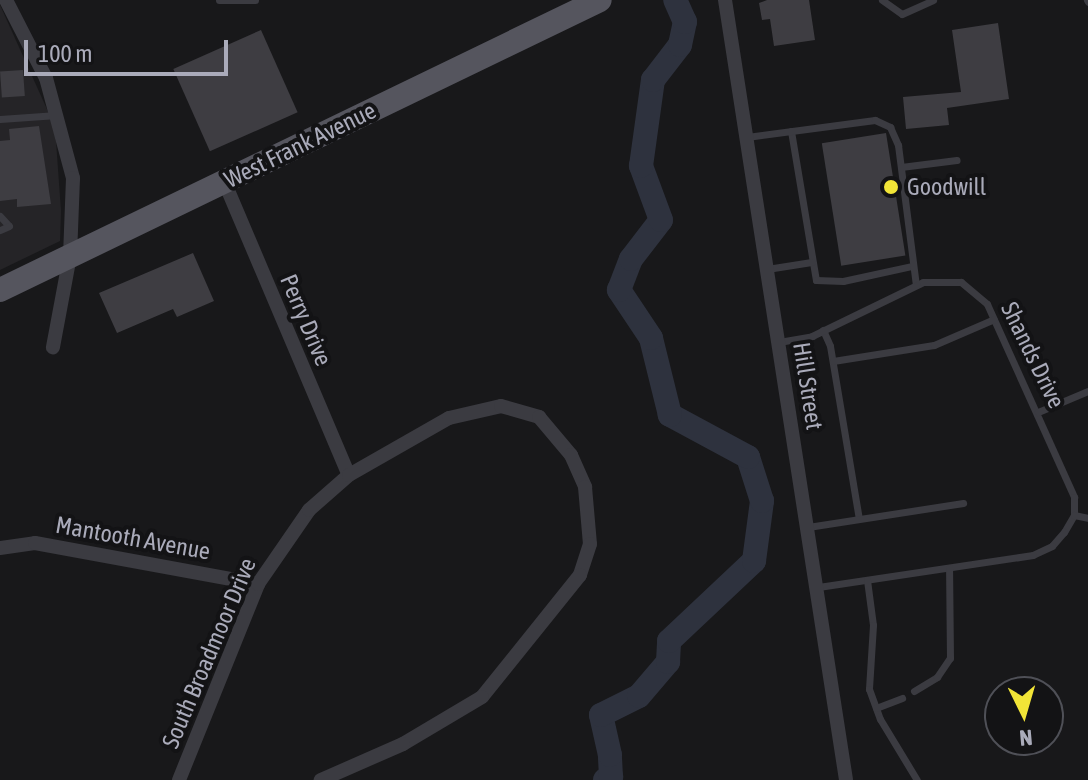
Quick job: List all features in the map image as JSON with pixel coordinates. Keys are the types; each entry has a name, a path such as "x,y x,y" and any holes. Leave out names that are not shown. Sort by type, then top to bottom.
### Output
{"main road":[{"name":"West Frank Avenue","path":"0,290 600,0"}],"street":[{"path":"6,0 59,115 73,178 70,256 53,347"},
{"name":"Hill Street","path":"725,0 846,780"},
{"name":"Perry Drive","path":"224,181 349,475"},
{"name":"South Broadmoor Drive","path":"179,780 258,584 309,510 349,475 449,418 514,407 547,423 579,469 590,544 580,575 482,697 403,744 321,780"},
{"name":"Mantooth Avenue","path":"0,548 35,543 258,584"}],"lane":[{"path":"219,0 255,0"},
{"path":"882,0 894,13 902,14 933,0"},
{"path":"0,119 59,115"},
{"path":"747,137 884,123 896,134 916,285"},
{"path":"791,131 815,278 823,282 912,266"},
{"path":"901,167 957,160"},
{"path":"0,216 9,226 0,230"},
{"path":"767,269 811,262"},
{"name":"Shands Drive","path":"779,342 823,330 916,285 941,279 961,282 979,294 994,319 1069,478 1074,515"},
{"path":"833,361 942,343 994,319"},
{"path":"823,330 833,361 859,519"},
{"path":"1038,412 1088,391"},
{"path":"808,527 963,503"},
{"path":"818,587 1033,555 1052,546 1074,515 1088,518"},
{"path":"914,691 937,677 950,658 949,568"},
{"path":"867,580 873,625 867,673 876,708 917,780"},
{"path":"876,708 902,698"}],"shaded area":[{"path":"0,5 55,127 61,211 60,241 0,270"}],"building":[{"path":"767,0 809,0 815,40 774,46 770,19 762,20 759,3"},
{"path":"998,23 1009,99 947,108 949,125 906,129 903,97 961,92 952,30"},
{"path":"261,30 298,112 210,151 173,69"},
{"path":"23,70 25,96 2,98 0,72"},
{"path":"39,126 51,204 17,207 17,199 0,201 0,141 10,140 9,129"},
{"path":"886,133 905,255 841,266 822,143"},
{"path":"193,253 214,301 177,317 173,309 117,333 99,293"}],"waterway":[{"path":"605,780 611,777 610,755 601,715 639,696 668,662 669,641 754,561 762,501 748,457 670,415 651,338 619,290 631,259 661,220 641,166 653,80 680,45 685,22 675,0"}],"place":[{"name":"Goodwill","path":"891,187"}]}
